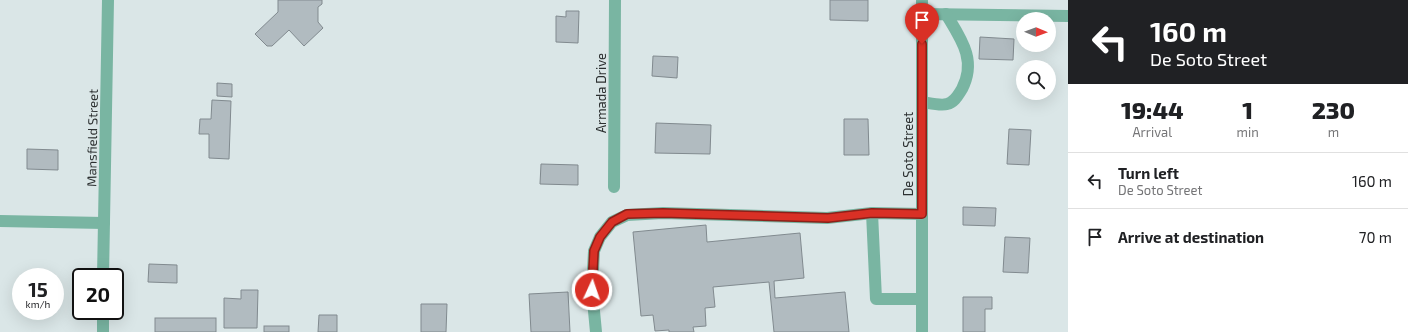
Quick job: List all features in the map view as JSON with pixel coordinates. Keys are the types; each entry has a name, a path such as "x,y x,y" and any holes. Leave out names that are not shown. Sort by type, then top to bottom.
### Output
{"street":[{"name":"Mansfield Street","path":"103,268 108,0"},
{"name":"Armada Drive","path":"614,187 615,0"},
{"name":"De Soto Street","path":"922,0 922,332"},
{"path":"922,14 1068,16"},
{"path":"922,102 946,105 956,99 969,70 967,51 946,14"},
{"path":"596,332 592,290 594,251 600,237 612,222 627,214 663,213 828,218 872,213 922,214"},
{"path":"872,213 876,299 922,299"},
{"path":"0,221 104,223"},
{"path":"103,320 103,332"}],"building":[{"path":"278,0 322,0 322,4 318,7 318,22 323,28 304,46 289,30 272,46 267,46 255,34 278,12"},
{"path":"830,0 868,0 868,21 830,20"},
{"path":"566,11 579,11 578,43 556,42 556,16 566,17"},
{"path":"980,37 1014,39 1013,60 979,59"},
{"path":"653,56 678,57 677,78 652,76"},
{"path":"217,83 232,84 232,97 217,96"},
{"path":"212,100 231,101 229,159 209,158 209,134 199,134 200,119 211,119"},
{"path":"844,119 868,119 869,155 844,155"},
{"path":"656,123 711,125 710,154 655,153"},
{"path":"1009,129 1031,130 1029,165 1007,164"},
{"path":"27,149 58,150 58,170 27,169"},
{"path":"541,164 578,165 578,185 540,184"},
{"path":"963,207 996,208 995,226 963,225"},
{"path":"706,225 707,242 800,233 804,278 774,281 775,298 845,292 849,332 774,332 769,282 713,287 715,307 705,308 706,326 693,327 694,332 669,332 669,330 655,331 653,315 641,316 633,232"},
{"path":"1005,237 1030,238 1028,273 1003,272"},
{"path":"149,264 177,265 177,283 148,282"},
{"path":"241,290 258,290 257,328 224,328 224,298 241,299"},
{"path":"568,292 570,332 531,332 529,294"},
{"path":"963,297 992,297 992,309 985,309 985,332 963,332"},
{"path":"421,304 447,304 446,332 421,332"},
{"path":"319,315 337,315 337,332 318,332"},
{"path":"155,318 216,318 216,332 155,332"},
{"path":"264,326 289,326 289,332 264,332"}],"route":[{"path":"592,290 594,251 600,237 612,222 627,214 663,213 828,218 872,213 922,214 922,44"}]}
